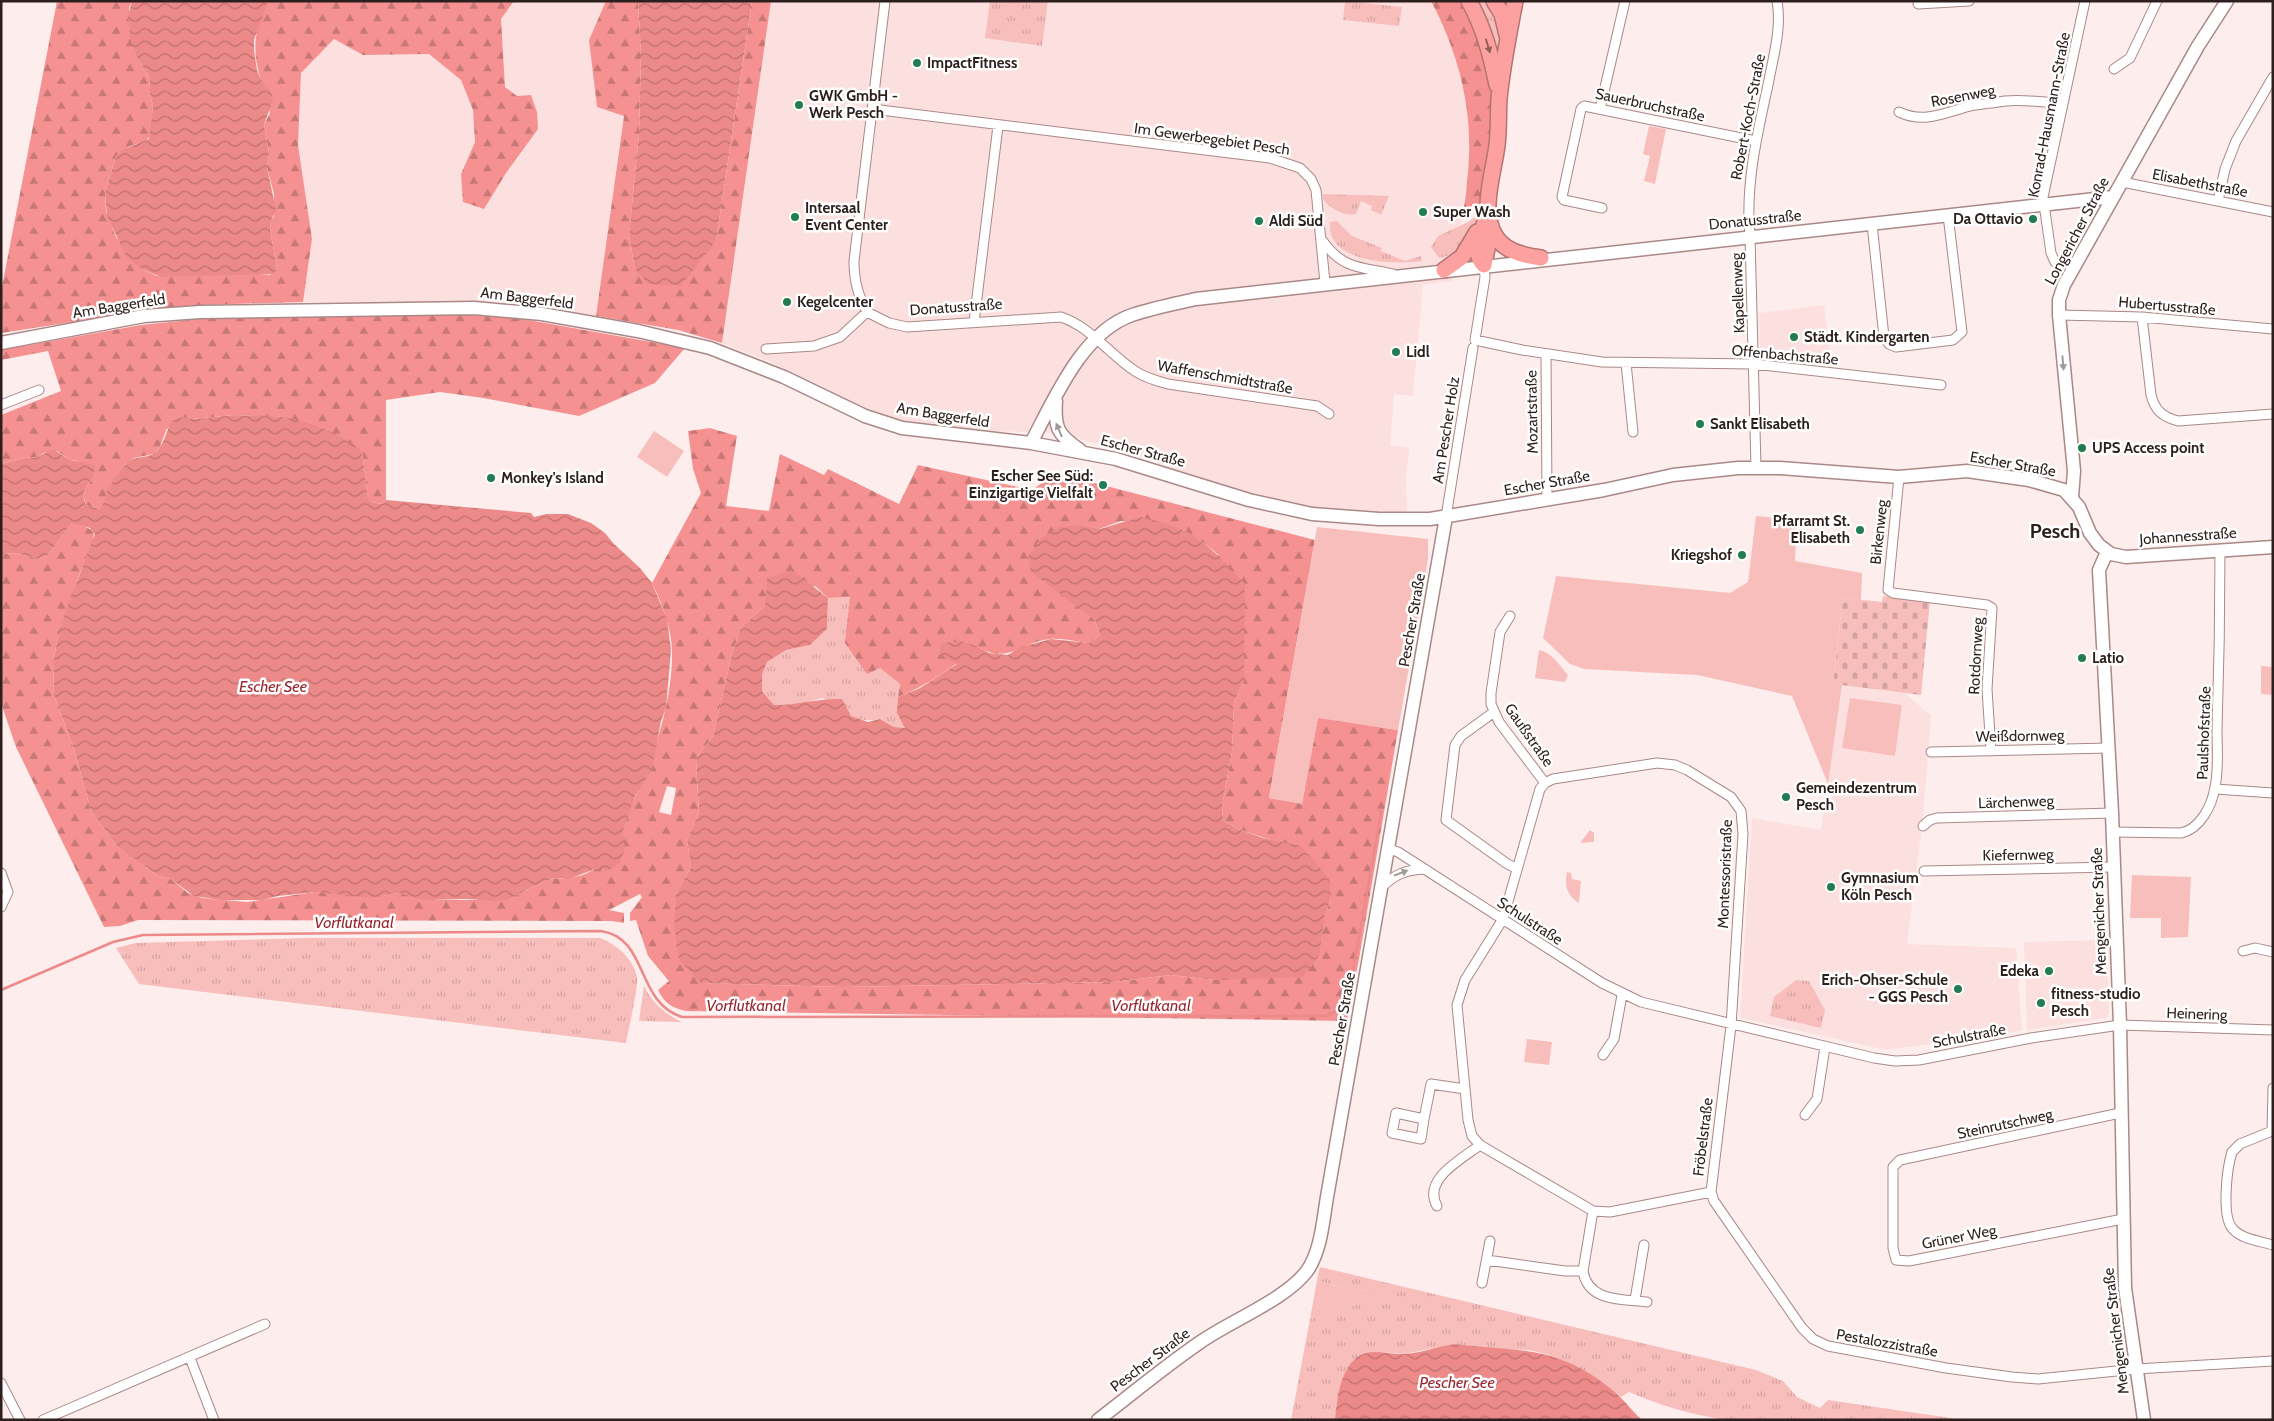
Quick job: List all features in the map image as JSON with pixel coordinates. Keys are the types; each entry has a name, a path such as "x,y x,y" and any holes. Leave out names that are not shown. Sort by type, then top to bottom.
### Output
{"highway":[{"path":"1469,1 1482,26 1499,98"},
{"path":"1494,1 1502,14 1508,41"},
{"path":"1484,265 1479,260 1478,251 1489,208 1497,143 1499,98 1515,1"},
{"path":"1484,265 1491,226 1489,208"},
{"path":"1444,270 1457,262 1466,252 1489,208"},
{"path":"1491,226 1496,237 1506,248 1516,253 1541,258"}],"street":[{"path":"766,350 814,346 840,337 868,312 859,296 854,277 854,261 885,1"},
{"path":"1600,109 1625,1"},
{"name":"Robert-Koch-Straße","path":"1750,237 1749,191 1756,141 1778,34 1778,1"},
{"path":"1918,4 1970,1"},
{"path":"2114,69 2130,58 2157,1"},
{"name":"Longericher Straße","path":"2072,496 2074,471 2059,300 2064,285 2113,197 2202,39 2227,1"},
{"name":"Konrad-Hausmann-Straße","path":"2056,262 2051,253 2043,197 2083,2"},
{"path":"2218,201 2225,169 2236,141 2273,77"},
{"name":"Rosenweg","path":"1899,112 1912,118 1932,117 1973,106 2008,101 2036,101 2063,104"},
{"name":"Sauerbruchstraße","path":"1602,208 1564,200 1562,197 1581,109 1586,106 1756,141"},
{"name":"Im Gewerbegebiet Pesch","path":"872,109 1270,158 1293,165 1305,173 1316,190 1325,284"},
{"path":"974,322 998,126"},
{"name":"Elisabethstraße","path":"2122,182 2273,212"},
{"name":"Donatusstraße","path":"1031,443 1056,396 1080,357 1096,339 1131,316 1157,307 1196,299 1541,258 2113,197"},
{"path":"1872,224 1884,337 1889,344 1896,347 1953,340 1962,332 1948,215"},
{"name":"Kapellenweg","path":"1750,237 1756,467"},
{"name":"Donatusstraße","path":"1322,240 1340,260 1401,275"},
{"name":"Am Pescher Holz","path":"1446,517 1485,277 1484,265"},
{"name":"Am Baggerfeld","path":"1,343 144,316 200,312 474,308 542,314 638,331 710,348 784,377 865,416 902,428 1031,443"},
{"name":"Donatusstraße","path":"868,312 889,323 907,327 1061,317 1084,327 1096,339"},
{"name":"Hubertusstraße","path":"2059,315 2142,317 2273,329"},
{"path":"2142,317 2151,395 2154,406 2165,417 2178,421 2273,414"},
{"name":"Waffenschmidtstraße","path":"1096,339 1136,372 1150,379 1168,384 1317,406 1329,414"},
{"name":"Offenbachstraße","path":"1474,344 1626,363 1754,364 1940,385"},
{"name":"Mozartstraße","path":"1546,354 1547,499"},
{"path":"1626,363 1632,432"},
{"path":"1,405 39,390"},
{"path":"1056,396 1056,427 1063,439 1083,453"},
{"name":"Escher Straße","path":"1031,443 1116,459 1265,504 1312,514 1379,520 1446,517 1673,475 1756,467 1899,477 1937,472 1967,471 1988,473 2056,486 2072,496"},
{"name":"Birkenweg","path":"1888,590 1899,477"},
{"path":"2072,496 2080,507 2095,541 2107,552"},
{"name":"Pescher Straße","path":"1098,1420 1200,1342 1283,1292 1299,1280 1312,1261 1318,1244 1326,1207 1446,517"},
{"name":"Johannesstraße","path":"2107,552 2126,557 2273,547"},
{"name":"Paulshofstraße","path":"2113,832 2180,834 2188,832 2196,826 2202,817 2215,788 2220,669 2220,550"},
{"name":"Mengenicher Straße","path":"2107,552 2099,570 2113,832 2120,1025 2120,1113 2125,1288 2144,1420"},
{"name":"Rotdornweg","path":"1888,590 1893,593 1987,605 1992,608 1987,689 1991,751"},
{"name":"Gaußstraße","path":"1510,616 1500,632 1491,694 1494,712 1545,783"},
{"path":"1494,712 1461,736 1455,745 1446,820 1517,869"},
{"name":"Weißdornweg","path":"1932,752 2109,748"},
{"name":"Montessoristraße","path":"1545,783 1553,778 1666,763 1687,770 1731,797 1737,804 1741,812 1743,834 1731,1026"},
{"path":"1545,783 1540,789 1503,919 1465,980 1458,995 1457,1021 1468,1120 1472,1136 1480,1146 1593,1211 1583,1271 1584,1279 1594,1292 1603,1296 1647,1302"},
{"path":"2215,788 2273,793"},
{"name":"Lärchenweg","path":"1923,826 1930,820 1937,818 2112,813"},
{"name":"Schulstraße","path":"1389,849 1398,852 1622,994 1641,1002 1731,1026 1874,1058 1903,1061 2070,1031 2120,1025"},
{"name":"Kiefernweg","path":"1924,871 2113,867"},
{"path":"1382,887 1394,876 1410,870 1424,869"},
{"path":"1,873 8,892 1,907"},
{"path":"2243,952 2255,948 2273,952"},
{"path":"1603,1055 1614,1039 1622,994"},
{"name":"Heinering","path":"2120,1025 2273,1030"},
{"name":"Fröbelstraße","path":"1593,1211 1610,1212 1711,1192 1731,1026"},
{"path":"1806,1116 1817,1099 1825,1047"},
{"path":"1424,1119 1431,1084 1465,1089"},
{"path":"2273,1088 2272,1131 2240,1144 2232,1152 2226,1208 2228,1222 2236,1233 2273,1245"},
{"name":"Steinrutschweg","path":"1896,1163 1900,1160 2120,1113"},
{"path":"1438,1206 1433,1194 1437,1180 1480,1146"},
{"name":"Grüner Weg","path":"1896,1163 1893,1167 1893,1248 1896,1260 1902,1261 2123,1219"},
{"name":"Pestalozzistraße","path":"1711,1192 1714,1202 1802,1328 1813,1339 1828,1346 2012,1378 2061,1378 2136,1369 2273,1361"},
{"path":"1482,1283 1490,1241"},
{"path":"1635,1300 1644,1245"},
{"path":"1487,1260 1565,1271 1583,1271"},
{"path":"43,1420 265,1324"},
{"path":"190,1358 214,1420"},
{"path":"1,1383 20,1420"}],"shaded area":[{"path":"514,1 606,1 624,115 596,316 547,307 477,302 303,302 312,239 298,145 301,73 334,39 363,55 429,54 461,80 473,109 475,142 461,174 463,202 484,208 506,173 517,96 505,87 501,19"},
{"path":"771,1 1431,1 1450,42 1467,98 1470,159 1452,281 1423,285 1413,396 1394,394 1390,445 1409,448 1406,478 1407,513 1373,515 1311,510 1251,495 1123,451 1058,433 987,431 905,421 868,409 766,360 722,343"},
{"name":"Städt. Kindergarten","path":"1824,305 1832,368 1760,361 1759,313"},
{"name":"Gymnasium Köln Pesch","path":"1842,685 1906,694 1931,716 1923,818 1907,944 2016,948 2022,1030 1954,1045 1951,1041 1886,1050 1740,1018 1752,818 1821,830"},
{"path":"2107,940 2109,1013 2106,1018 2027,1030 2024,942"}],"green space":[{"path":"57,1 132,1 129,8 139,61 150,78 149,90 153,106 150,136 146,141 130,146 116,156 105,193 106,211 116,237 144,270 157,276 249,273 270,275 277,268 270,229 274,216 274,194 267,167 269,153 264,125 270,113 258,69 255,45 261,17 268,1 514,1 501,19 505,87 517,96 531,95 537,112 538,129 506,173 484,209 463,202 461,174 475,142 473,110 461,80 429,54 363,55 334,39 301,73 298,145 312,239 303,302 200,305 145,311 1,333 1,292"},
{"path":"606,1 638,1 641,54 639,133 629,235 635,269 716,241 752,1 771,1 722,343 678,330 596,316 624,116 597,107 589,40"},
{"path":"990,1 1048,1 1042,46 985,38"},
{"path":"1345,1 1402,7 1399,26 1343,20"},
{"path":"1431,1 1465,1 1491,76 1491,139 1479,203 1461,219 1465,200 1469,157 1467,111 1458,66"},
{"path":"1473,1 1489,1 1502,28 1498,73"},
{"path":"1649,126 1666,129 1655,184 1644,181 1650,156 1643,154"},
{"path":"1323,194 1389,196 1381,215 1371,210 1372,206 1361,201 1356,214 1351,215 1342,213 1329,206 1323,199"},
{"path":"1477,215 1473,231 1466,244 1455,252 1439,258 1431,247 1438,236 1468,222"},
{"path":"1337,221 1352,236 1382,248 1381,251 1405,261 1421,256 1422,261 1395,262 1380,261 1350,253 1339,246 1332,236 1330,222"},
{"path":"300,315 472,315 517,318 685,348 655,383 579,416 440,392 386,400 386,500 382,504 371,502 368,499 362,451 282,417 234,415 192,419 181,417 166,430 160,447 154,454 134,458 125,464 112,484 103,506 99,509 86,505 84,492 91,481 78,461 70,460 57,451 44,453 38,457 1,464 1,415 61,391 48,351 1,360 1,350 141,325 199,319"},
{"path":"710,428 737,436 726,506 769,511 780,454 824,475 828,469 899,504 918,465 1032,490 1056,473 1315,540 1269,798 1302,803 1318,717 1398,730 1347,1021 686,1011 669,1004 660,995 658,990 669,981 648,956 636,920 630,921 630,913 642,897 640,894 609,910 624,913 624,923 612,921 138,920 120,926 104,927 16,747 1,703 1,554 17,553 37,559 47,556 72,523 75,522 94,531 93,542 79,575 57,642 53,661 54,695 74,749 91,811 115,844 126,850 158,876 171,879 188,893 202,898 247,902 315,892 382,896 398,893 438,900 509,900 528,889 554,878 565,879 599,869 618,847 622,838 628,813 644,778 658,738 664,716 671,672 672,651 670,633 658,595 652,583 701,493 693,469 688,431","holes":["1121,521 1177,527 1201,541 1218,554 1244,680 1234,702 1232,752 1222,806 1223,820 1238,829 1279,843 1331,897 1324,920 1214,980 1171,975 1113,982 841,987 702,983 676,893 691,867 687,840 699,812 696,759 713,736 732,654 741,627 765,606 815,586 828,598 850,597 845,643 867,674 880,668 900,684 898,697 940,675 978,647 998,654 1014,651 1030,644 1050,639 1089,643 1100,635 1095,620 1065,595 1082,525 1099,529","667,786 676,788 671,815 659,812"]},
{"path":"654,431 684,451 667,477 637,457"},
{"path":"1756,516 1797,520 1795,561 1862,573 1861,600 1843,598 1833,684 1842,685 1828,784 1792,696 1697,675 1584,669 1570,664 1543,638 1556,576 1730,593 1748,582"},
{"path":"1317,527 1428,539 1428,558 1398,730 1318,718 1302,804 1269,798"},
{"path":"1883,596 1930,601 1921,695 1833,684 1843,598 1882,602"},
{"path":"850,597 880,668 900,684 898,697 905,728 894,727 880,719 864,720 857,718 843,712 823,698 799,704 774,705 762,691 762,675 767,662 786,650 810,645 827,629 828,598"},
{"path":"1539,650 1548,654 1559,663 1568,675 1565,682 1535,678"},
{"path":"2261,666 2273,667 2273,695 2261,694"},
{"path":"1850,698 1902,705 1895,756 1842,748"},
{"path":"1590,830 1594,833 1594,842 1580,843"},
{"path":"1567,872 1571,873 1572,879 1581,881 1579,903 1567,890"},
{"path":"2132,875 2191,877 2188,937 2161,938 2161,918 2130,918"},
{"path":"307,938 600,938 618,948 628,958 637,977 626,1043 139,984 116,948 136,943"},
{"path":"1796,980 1809,981 1825,1010 1821,1028 1770,1016 1774,997"},
{"path":"644,986 651,998 660,1007 681,1022 639,1021"},
{"path":"1527,1039 1552,1042 1549,1065 1524,1062"},
{"path":"1320,1267 1756,1370 1783,1381 1797,1397 1820,1408 1828,1400 1964,1420 1727,1420 1677,1409 1629,1392 1621,1397 1578,1367 1549,1355 1529,1350 1488,1349 1455,1344 1404,1354 1382,1352 1337,1401 1335,1420 1291,1420 1310,1319 1386,1295 1331,1285 1317,1280"},
{"path":"1317,1280 1331,1285 1387,1295 1310,1319"}],"water":[{"path":"132,1 268,1 254,40 254,50 257,70 261,80 271,92 273,100 264,125 269,153 267,167 276,210 270,229 277,268 274,274 161,277 144,270 127,258 107,216 105,193 116,156 124,149 149,139 153,106 149,90 150,78 139,61 131,42 128,16"},
{"path":"638,1 752,1 716,241 681,286 648,284 635,269 629,235 639,133 641,54"},
{"name":"Escher See","path":"234,415 291,418 312,424 345,439 362,451 368,498 371,502 382,504 386,500 531,513 534,517 547,514 568,514 591,523 605,533 640,568 652,583 667,619 671,650 666,708 661,721 652,769 635,796 623,831 625,849 620,863 609,870 595,869 569,879 554,878 528,889 509,900 424,900 398,893 372,898 315,892 278,896 263,900 221,900 194,896 171,879 158,876 115,844 91,811 74,749 54,695 53,661 57,642 66,610 95,534 90,528 72,523 47,556 37,559 17,553 1,554 1,464 38,457 53,449 70,460 88,463 94,466 94,471 84,493 84,499 86,505 99,509 104,503 108,489 127,462 156,452 161,446 172,421 181,417 193,419"},
{"path":"1140,517 1172,525 1197,538 1214,552 1245,584 1244,680 1234,702 1232,752 1222,806 1223,820 1238,829 1263,838 1301,846 1329,878 1331,897 1324,920 1319,956 1303,977 1214,980 1171,975 1113,982 841,987 701,983 679,960 674,924 676,893 691,867 687,840 699,812 696,759 713,736 732,654 741,627 765,606 767,578 792,570 828,598 827,629 810,645 786,650 767,662 762,675 762,691 774,705 842,699 851,716 868,722 880,719 894,727 905,728 897,713 898,697 920,688 957,664 939,654 942,643 961,641 989,653 1008,655 1021,647 1051,639 1089,643 1100,635 1095,620 1031,572 1028,557 1040,539 1059,527 1082,525 1100,529"},
{"name":"Pescher See","path":"1455,1344 1533,1352 1563,1360 1607,1385 1642,1420 1335,1420 1342,1381 1351,1363 1358,1357 1371,1352 1411,1353"}],"waterway":[{"name":"Vorflutkanal","path":"1,990 113,942 143,935 601,931 616,936 627,945 656,998 667,1009 682,1017 1326,1016 1335,1012 1342,1004 1352,976 1381,813 1379,809"}],"place":[{"name":"ImpactFitness","path":"917,63"},
{"name":"GWK GmbH - Werk Pesch","path":"799,105"},
{"name":"Super Wash","path":"1423,212"},
{"name":"Intersaal Event Center","path":"795,217"},
{"name":"Da Ottavio","path":"2033,219"},
{"name":"Aldi Süd","path":"1259,221"},
{"name":"Kegelcenter","path":"787,302"},
{"name":"Städt. Kindergarten","path":"1794,337"},
{"name":"Lidl","path":"1396,352"},
{"name":"Sankt Elisabeth","path":"1700,424"},
{"name":"UPS Access point","path":"2082,448"},
{"name":"Monkey's Island","path":"491,478"},
{"name":"Escher See Süd: Einzigartige Vielfalt","path":"1103,485"},
{"name":"Pfarramt St. Elisabeth","path":"1860,530"},
{"name":"Kriegshof","path":"1742,555"},
{"name":"Latio","path":"2082,658"},
{"name":"Gemeindezentrum Pesch","path":"1786,797"},
{"name":"Gymnasium Köln Pesch","path":"1831,887"},
{"name":"Edeka","path":"2049,971"},
{"name":"Erich-Ohser-Schule - GGS Pesch","path":"1958,989"},
{"name":"fitness-studio Pesch","path":"2041,1003"}],"district":[{"name":"Pesch","path":"2055,531"}]}
